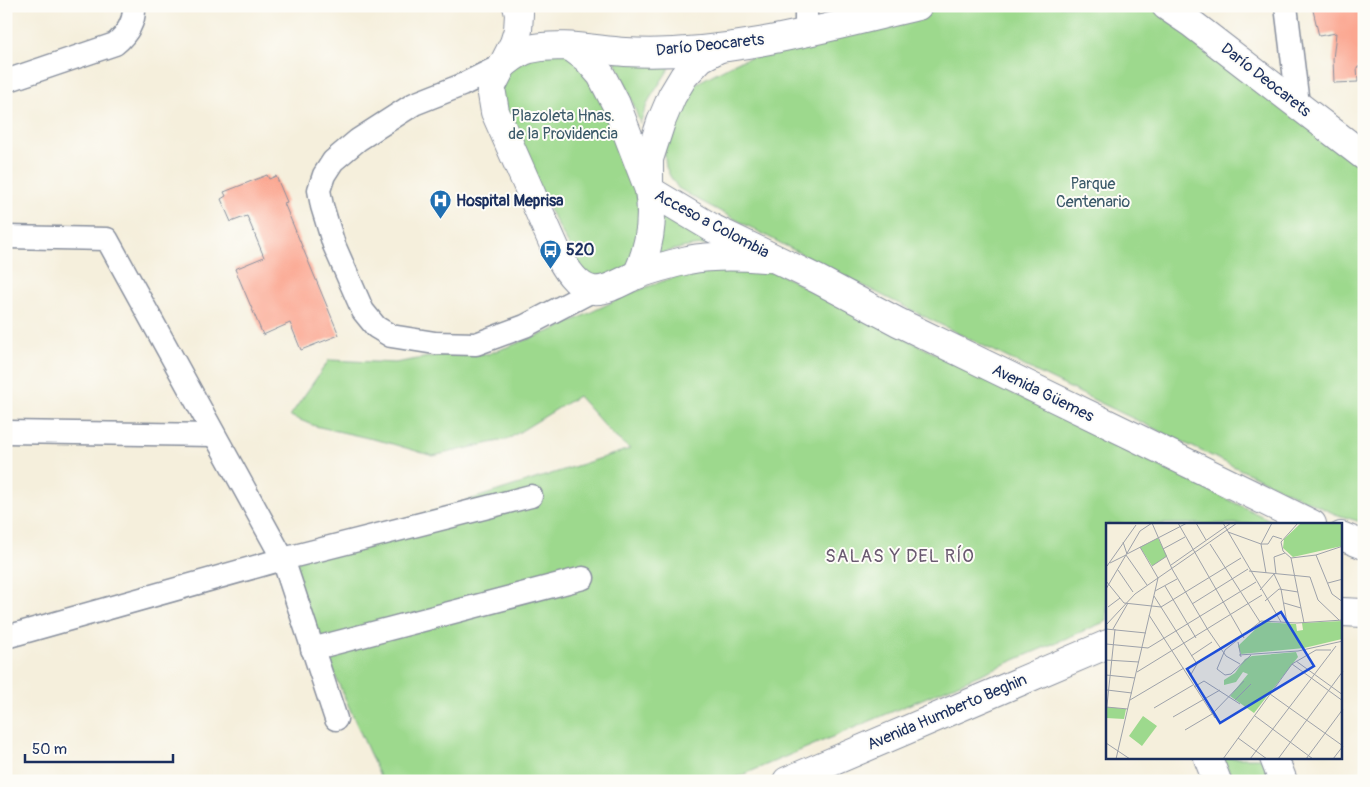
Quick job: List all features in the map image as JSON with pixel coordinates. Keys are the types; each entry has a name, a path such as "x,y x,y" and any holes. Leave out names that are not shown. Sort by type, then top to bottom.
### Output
{"street":[{"path":"6,81 115,44 126,35 134,14 134,6"},
{"path":"517,6 519,14 518,30 514,43 491,88 495,112 564,265 582,285 594,290"},
{"name":"Darío Deocarets","path":"504,64 529,49 550,46 671,53 719,48 806,19 918,6"},
{"name":"Darío Deocarets","path":"1166,6 1192,23 1362,150"},
{"path":"1286,6 1298,104"},
{"path":"571,47 601,75 616,104 649,190 652,205 650,236 646,253 637,275"},
{"path":"649,190 649,159 660,122 672,96 684,76 701,58 719,48"},
{"path":"504,64 462,85 414,104 358,140 333,161 324,175 320,190 322,206 334,245 363,311 376,327 391,336 435,343 476,344 525,326 594,290 613,286 637,275 687,260 741,256 776,258"},
{"name":"Acceso a Colombia","path":"649,190 714,229 776,258"},
{"path":"6,237 107,239 283,560 336,719"},
{"name":"Avenida Güemes","path":"776,258 898,322 1310,523"},
{"path":"6,432 214,435"},
{"path":"6,637 283,560 531,496"},
{"path":"1342,536 1364,545"},
{"path":"312,649 583,578"},
{"path":"1342,612 1364,613"},
{"name":"Avenida Humberto Beghin","path":"787,781 1106,645"},
{"path":"1209,760 1217,781"},
{"path":"1275,760 1283,781"}],"green space":[{"name":"Parque Centenario","path":"953,6 1149,6 1364,165 1364,523 1335,514 932,321 695,198 678,188 670,176 666,167 664,148 669,130 695,84 737,62 803,42"},
{"name":"Plazoleta Hnas. de la Providencia","path":"571,47 627,134 646,253 594,290 495,112 504,64"},
{"path":"615,61 674,61 649,100 640,123 627,87"},
{"path":"662,213 685,228 719,245 686,247 655,256"},
{"path":"723,268 777,273 1067,421 1274,522 1106,523 1106,621 728,781 382,781 283,559 630,449 614,436 578,396 508,439 433,456 386,442 315,426 290,416 329,360 395,363 452,353 488,354 556,329 631,293 685,273"},
{"path":"1224,760 1263,760 1271,781 1233,781"}],"building":[{"path":"1312,6 1364,6 1364,66 1357,67 1358,82 1334,83 1333,59 1336,33 1319,36"},
{"path":"267,175 269,179 276,176 287,202 284,203 339,335 301,350 290,323 263,335 235,269 264,257 247,216 231,222 221,199 226,196 224,192"}],"place":[{"name":"Hospital Meprisa","path":"440,220"},
{"name":"520","path":"550,269"}],"district":[{"name":"SALAS Y DEL RÍO","path":"900,556"}]}
